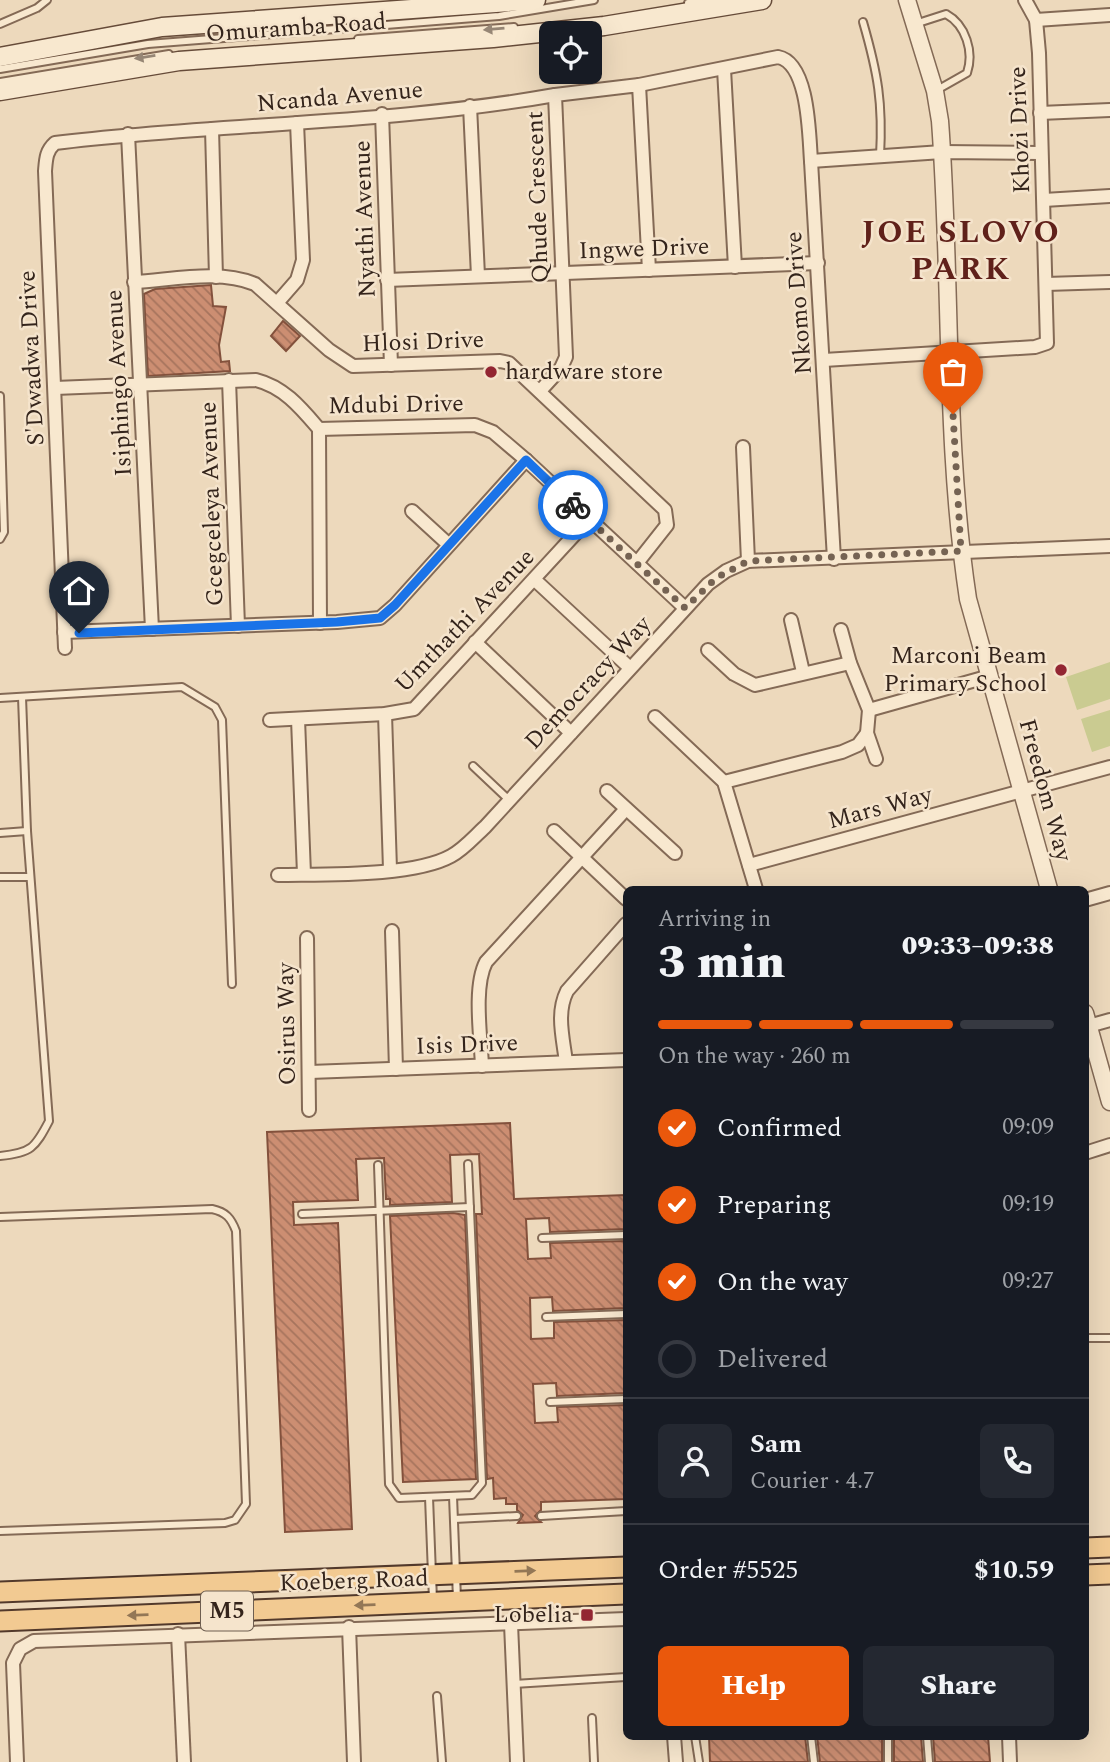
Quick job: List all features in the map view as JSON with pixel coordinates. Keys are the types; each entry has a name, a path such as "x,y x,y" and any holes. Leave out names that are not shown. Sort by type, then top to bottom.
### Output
{"main road":[{"name":"Omuramba Road","path":"0,57 162,27 536,0"},
{"name":"Omuramba Road","path":"0,91 179,61 505,37 604,26 762,0"},
{"path":"1089,1548 1110,1547"},
{"name":"Koeberg Road","path":"0,1592 623,1567"},
{"path":"1089,1575 1110,1574"},
{"name":"Koeberg Road","path":"0,1621 623,1594"}],"street":[{"name":"Freedom Way","path":"907,0 935,91 942,152 948,351 961,551 968,599 1048,886"},
{"name":"Khozi Drive","path":"948,351 1046,344 1044,200 1036,20 1026,0"},
{"path":"1036,20 1110,15"},
{"name":"Qhude Crescent","path":"540,391 561,368 566,357 555,95 639,85 778,57"},
{"name":"Nkomo Drive","path":"778,57 786,59 796,69 807,111 834,559"},
{"path":"724,69 735,267"},
{"path":"639,85 649,270"},
{"name":"Ncanda Avenue","path":"128,134 297,123 555,95"},
{"path":"470,106 478,276"},
{"path":"1041,113 1110,110"},
{"name":"Nyathi Avenue","path":"382,114 391,365"},
{"path":"277,303 297,280 303,260 297,123"},
{"path":"212,129 216,277"},
{"name":"Isiphingo Avenue","path":"128,134 152,629"},
{"name":"S'Dwadwa Drive","path":"65,648 46,154 55,143 128,134"},
{"path":"811,161 942,152 1041,153"},
{"path":"1044,200 1110,196"},
{"name":"Ingwe Drive","path":"387,280 818,263"},
{"name":"Hlosi Drive","path":"134,282 216,277 242,279 255,284 345,363 353,366 500,360 517,368 665,510 667,526 637,563"},
{"path":"1046,284 1110,282"},
{"path":"824,360 948,351"},
{"name":"Mdubi Drive","path":"55,388 229,380 271,384 297,405 319,429 475,425 493,432 526,460 685,608"},
{"name":"Gcegceleya Avenue","path":"229,380 238,626"},
{"path":"319,429 320,623"},
{"path":"743,447 748,561"},
{"path":"64,632 367,621 387,614 526,460"},
{"path":"412,511 448,544"},
{"name":"Umthathi Avenue","path":"270,720 386,714 414,709 589,519"},
{"name":"Democracy Way","path":"278,875 390,869 432,864 453,855 509,800 685,608 716,578 748,561 1110,546"},
{"path":"535,580 630,668"},
{"path":"791,620 803,672"},
{"path":"841,630 850,663 869,710 867,733 876,758"},
{"path":"475,642 571,733"},
{"path":"708,650 734,674 755,685 850,663"},
{"path":"869,710 990,676"},
{"path":"386,714 390,869"},
{"path":"655,717 724,782 755,886"},
{"path":"298,719 304,874"},
{"path":"724,782 842,752 858,745 867,733"},
{"name":"Mars Way","path":"749,865 1110,767"},
{"path":"607,791 675,853"},
{"path":"482,1066 481,972 486,962 626,809"},
{"path":"554,831 623,896"},
{"path":"1089,899 1110,893"},
{"path":"566,1062 561,1023 562,1001 567,991 623,927"},
{"path":"392,931 396,1069"},
{"name":"Osirus Way","path":"307,938 309,1110"},
{"path":"1089,1022 1110,1020"},
{"path":"1089,1032 1110,1102"},
{"name":"Isis Drive","path":"310,1072 623,1060"},
{"path":"1089,1152 1110,1144"},
{"path":"17,1762 13,1667 18,1651 25,1644 37,1640 623,1619"},
{"path":"511,1624 517,1762"},
{"path":"349,1628 354,1762"},
{"path":"178,1634 184,1762"},
{"path":"674,1740 676,1762"},
{"path":"1009,1740 1010,1762"}],"lane":[{"path":"0,24 37,8 47,0"},
{"path":"0,69 148,44 499,16 594,0"},
{"path":"0,82 153,56 612,17 707,0"},
{"path":"915,24 940,14 953,18 960,25 971,55 963,78 935,91"},
{"path":"863,22 881,97 880,157"},
{"path":"0,396 4,532 0,539"},
{"path":"0,698 182,687 215,707 222,720 232,984"},
{"path":"0,1156 26,1153 39,1140 49,1121 27,831 22,697"},
{"path":"473,766 509,800"},
{"path":"0,833 27,831"},
{"path":"0,877 30,877"},
{"path":"377,1165 389,1484 391,1492 399,1498 472,1495 482,1483 484,1474 468,1164"},
{"path":"302,1214 470,1207"},
{"path":"0,1217 212,1209 222,1211 231,1220 236,1231 246,1504 235,1520 225,1523 0,1531"},
{"path":"542,1238 623,1235"},
{"path":"546,1317 623,1314"},
{"path":"1089,1338 1110,1338"},
{"path":"550,1402 623,1399"},
{"path":"453,1496 458,1601"},
{"path":"429,1497 433,1602"},
{"path":"541,1516 623,1511"},
{"path":"454,1519 517,1516"},
{"path":"514,1684 623,1677"},
{"path":"437,1696 442,1762"},
{"path":"592,1718 594,1762"},
{"path":"696,1740 699,1762"},
{"path":"811,1740 814,1762"},
{"path":"888,1740 888,1762"},
{"path":"927,1740 929,1762"}],"green space":[{"path":"1110,662 1110,699 1077,710 1066,677"},
{"path":"1110,710 1110,746 1092,752 1081,719"}],"building":[{"path":"211,285 213,306 226,307 219,345 221,362 229,361 230,371 148,376 144,294 155,289"},
{"path":"283,321 300,336 286,351 271,336"},
{"path":"510,1123 514,1199 623,1195 623,1229 550,1232 549,1218 526,1219 528,1259 551,1258 550,1243 623,1241 623,1308 553,1311 552,1297 530,1298 531,1339 554,1338 554,1322 623,1320 623,1393 557,1396 556,1383 533,1384 535,1423 558,1422 557,1407 623,1405 623,1499 541,1502 541,1510 535,1516 541,1522 518,1523 523,1515 517,1510 517,1504 506,1504 506,1498 494,1499 493,1478 487,1479 476,1214 482,1214 479,1154 450,1155 452,1202 390,1205 390,1199 386,1199 384,1158 356,1159 358,1200 293,1202 294,1225 338,1223 352,1529 285,1532 267,1132"},
{"path":"453,1213 465,1215 476,1479 403,1482 390,1216"},
{"path":"709,1740 805,1740 808,1762 710,1762"},
{"path":"817,1740 882,1740 882,1762 820,1762"},
{"path":"894,1740 921,1740 923,1762 894,1762"},
{"path":"933,1740 988,1740 990,1762 935,1762"}],"way so far":[{"path":"573,505 685,608 716,578 748,561 961,551 953,414"}],"place":[{"name":"hardware store","path":"491,372"},
{"name":"Marconi Beam Primary School","path":"1061,670"},
{"name":"Lobelia","path":"587,1615"}],"district":[{"name":"JOE SLOVO PARK","path":"961,250"}],"route":[{"path":"79,633 367,621 380,618 387,614 526,460 573,505"}]}
